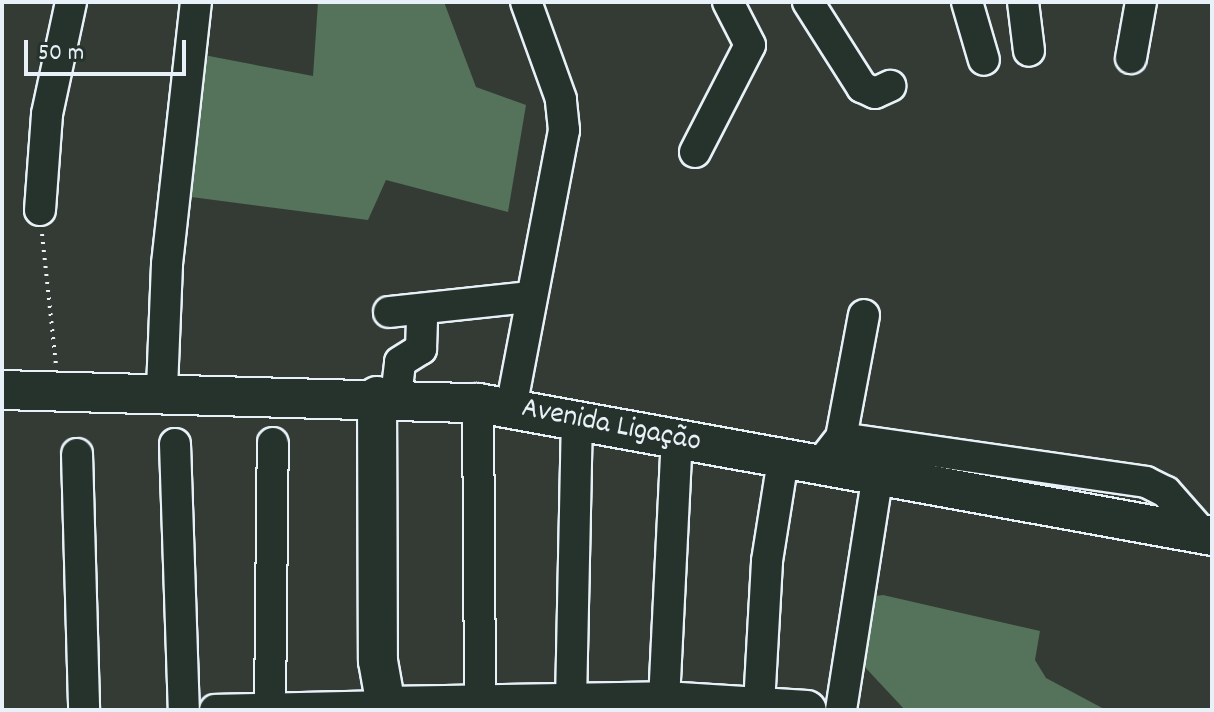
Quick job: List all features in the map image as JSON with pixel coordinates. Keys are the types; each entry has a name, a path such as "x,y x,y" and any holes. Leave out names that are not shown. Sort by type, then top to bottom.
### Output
{"main road":[{"name":"Avenida Ligação","path":"2,390 162,389 386,396 494,405 877,479 1207,535"},
{"path":"386,396 378,661 386,706 441,709 664,701 807,710"}],"street":[{"path":"40,210 47,114 71,2"},
{"path":"162,389 167,264 196,2"},
{"path":"480,706 494,405 529,297 564,130 561,99 526,2"},
{"path":"695,152 750,45 728,2"},
{"path":"808,2 862,87 870,93 890,86"},
{"path":"967,2 984,60"},
{"path":"1023,2 1029,51"},
{"path":"1131,58 1141,2"},
{"path":"389,312 422,314 529,297"},
{"path":"386,396 400,362 421,349 422,314"},
{"path":"841,438 864,315"},
{"path":"555,705 577,419"},
{"path":"664,701 677,438"},
{"path":"759,705 767,561 800,464 841,438 1146,482 1166,492 1207,535"},
{"path":"270,709 273,443"},
{"path":"175,444 184,710"},
{"path":"77,454 84,710"},
{"path":"841,710 877,479"},
{"path":"215,710 327,710 386,706"}],"path":[{"path":"40,210 59,390"}],"green space":[{"path":"318,2 444,2 476,87 526,105 508,212 386,180 368,220 176,195 188,52 313,76"},
{"path":"883,595 1040,631 1035,660 1046,678 1106,710 905,710 862,664 875,596"}]}
